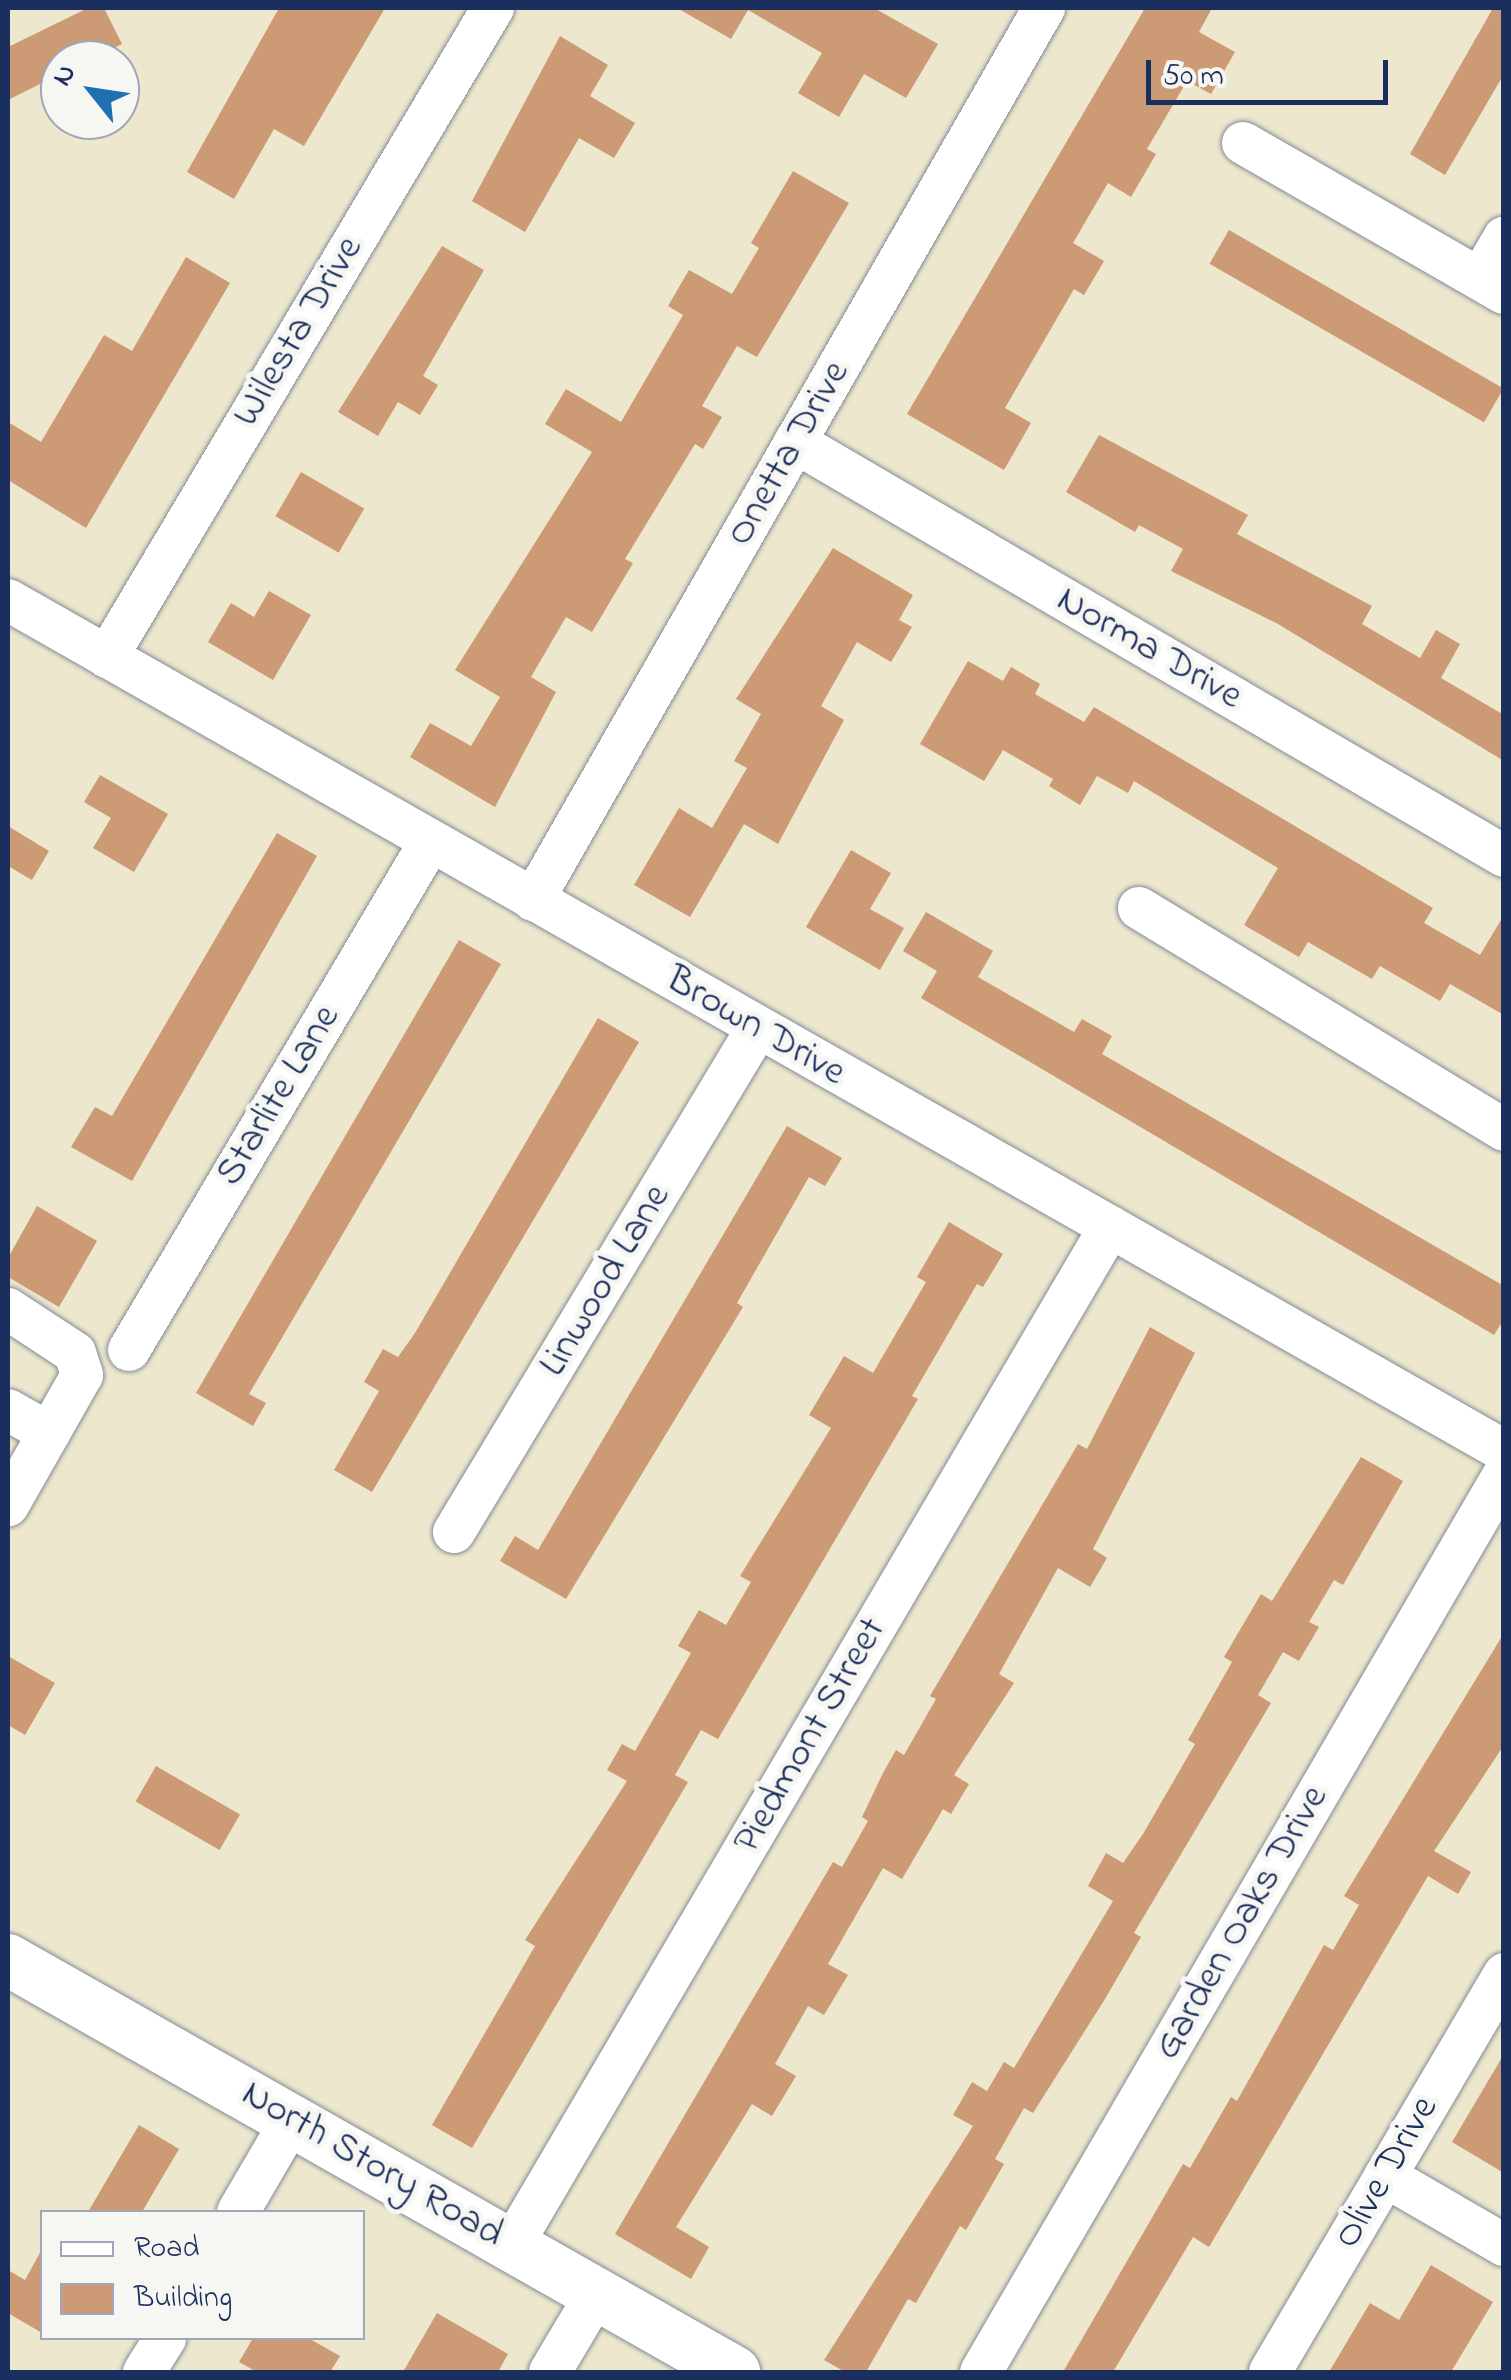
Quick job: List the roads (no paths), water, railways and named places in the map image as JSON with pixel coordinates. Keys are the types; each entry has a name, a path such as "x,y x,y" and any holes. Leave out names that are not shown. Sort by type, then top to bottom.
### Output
{"main road":[{"name":"North Story Road","path":"8,1960 293,2118 734,2372"}],"street":[{"name":"Wilesta Drive","path":"107,657 493,8"},
{"name":"Onetta Drive","path":"534,900 1040,9"},
{"path":"1242,143 1492,286 1504,238"},
{"name":"Norma Drive","path":"796,442 1504,856"},
{"name":"Brown Drive","path":"8,600 1504,1451"},
{"name":"Starlite Lane","path":"129,1350 430,842"},
{"path":"1139,908 1504,1130"},
{"name":"Linwood Lane","path":"454,1532 757,1029"},
{"name":"Piedmont Street","path":"512,2245 1110,1227"},
{"path":"8,1309 75,1352 82,1375 8,1505"},
{"path":"8,1410 49,1433"},
{"name":"Garden Oaks Drive","path":"981,2372 1504,1474"},
{"name":"Olive Drive","path":"1270,2372 1504,1974"},
{"path":"239,2210 293,2118"},
{"path":"1385,2176 1504,2245"},
{"path":"550,2372 596,2293"},
{"path":"144,2372 164,2340"}]}
